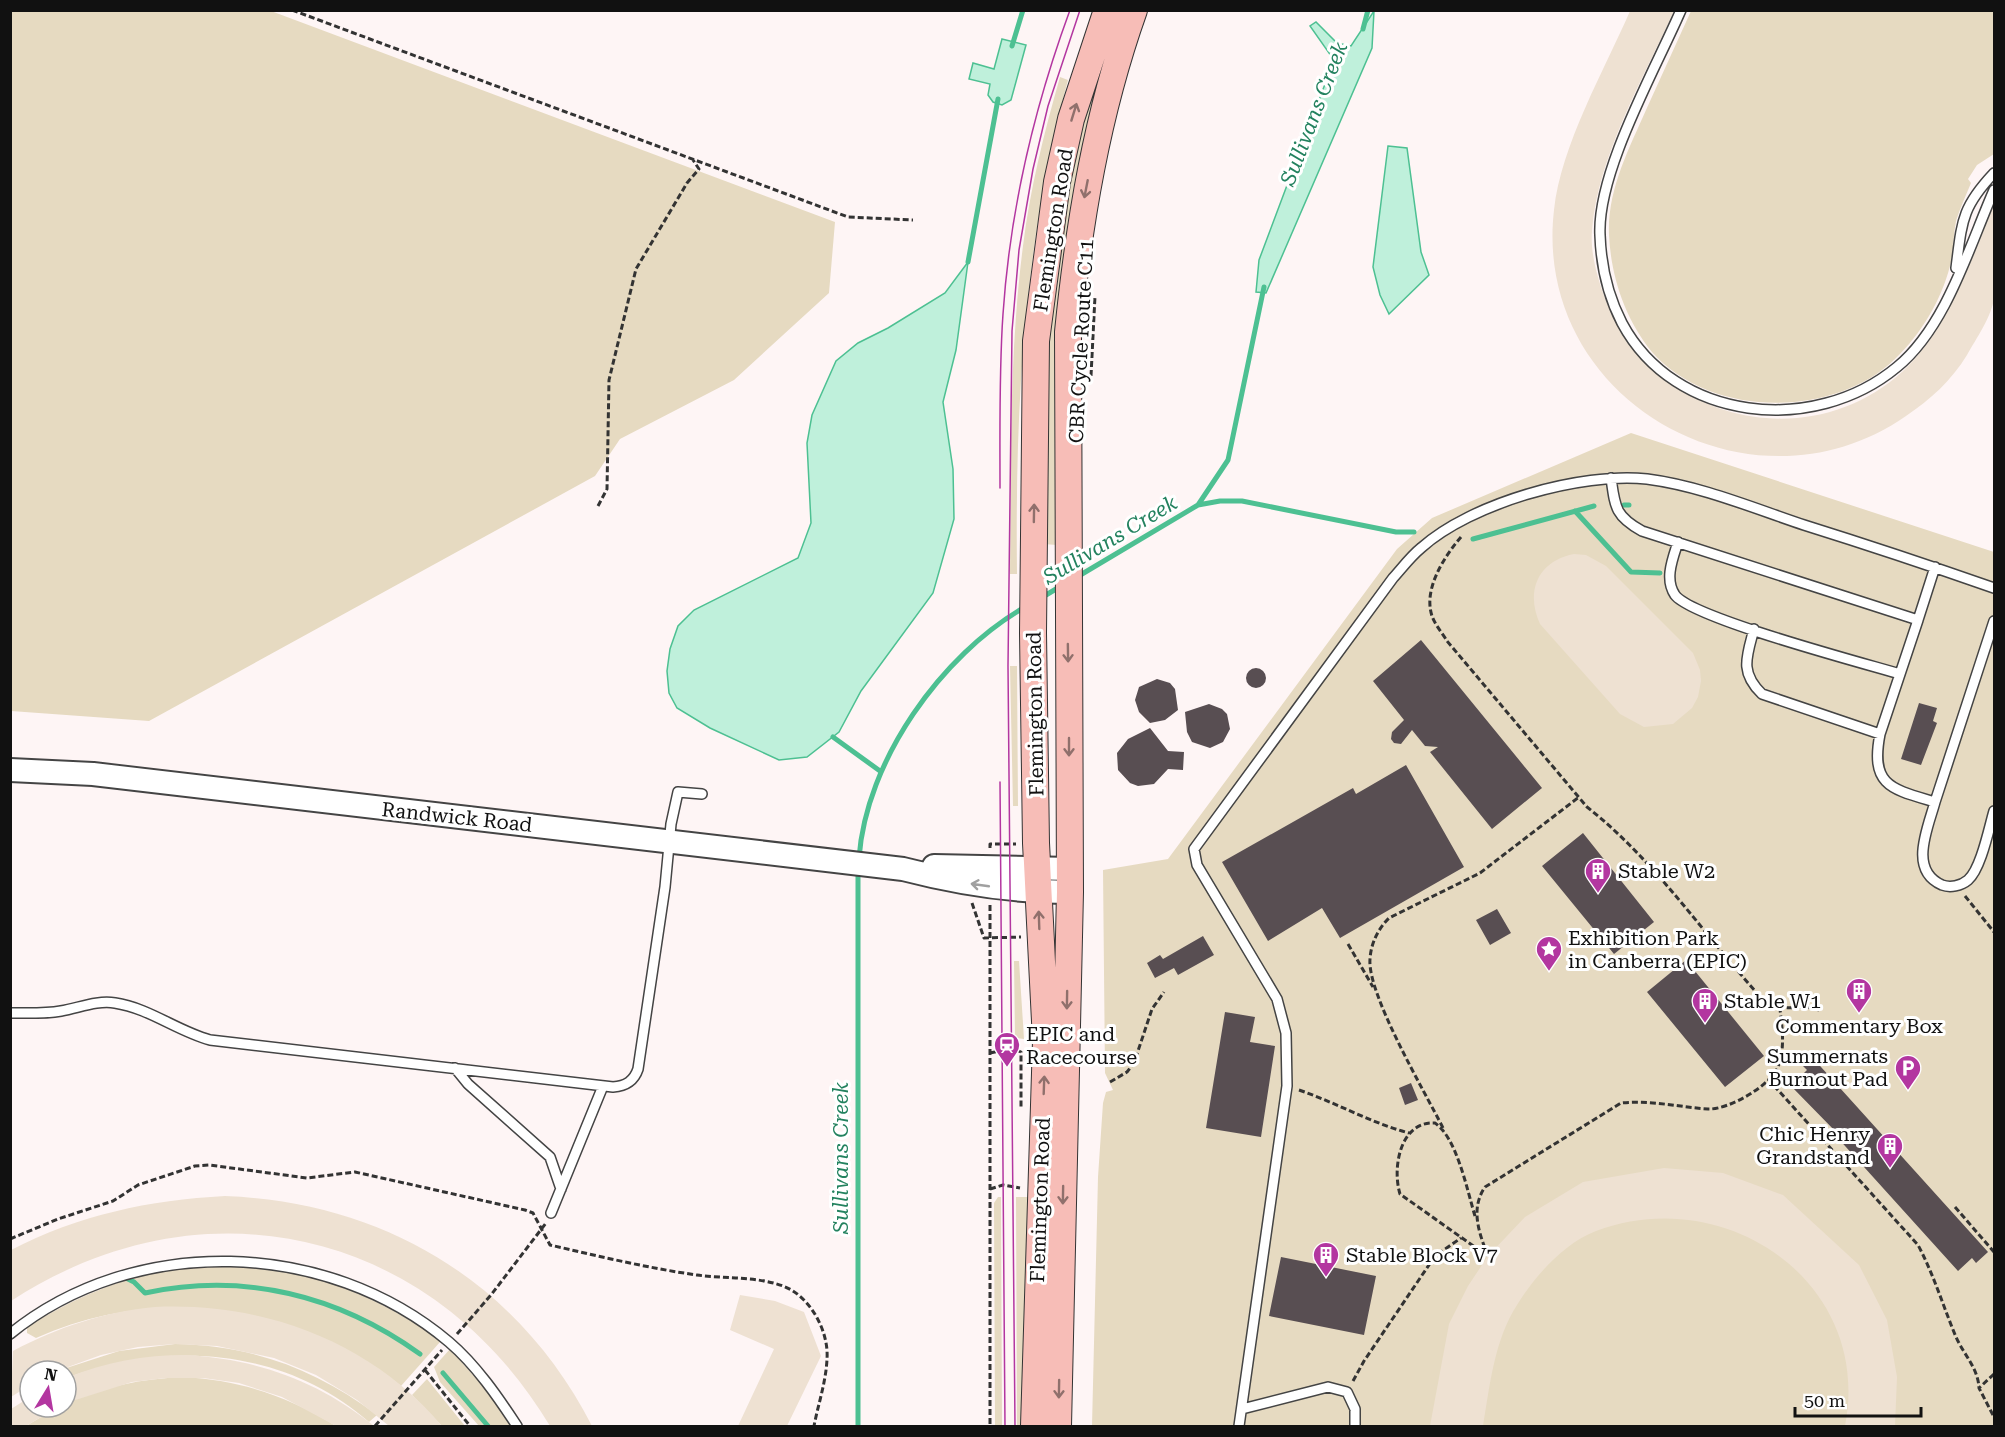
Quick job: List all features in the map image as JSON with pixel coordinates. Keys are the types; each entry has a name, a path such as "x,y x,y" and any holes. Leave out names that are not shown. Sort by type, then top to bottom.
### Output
{"main road":[{"name":"Flemington Road","path":"1058,1426 1048,1324 1046,1041 1036,843 1034,572 1036,340 1048,240 1071,119 1107,10"},
{"name":"Flemington Road","path":"1034,1426 1048,1324 1070,881 1068,342 1076,250 1086,187 1134,10"}],"street":[{"name":"Randwick Road","path":"10,770 93,774 669,841 893,868 943,879 990,877 1070,881"}],"lane":[{"path":"1681,10 1614,160 1604,196 1600,234 1605,280 1622,323 1648,358 1681,385 1725,404 1775,412 1820,407 1862,392 1898,367 1926,335 1955,279 1995,190"},
{"path":"1955,279 1965,213 1976,192 1995,173"},
{"path":"1611,478 1616,510 1626,522 1642,531 1918,620"},
{"path":"1239,1426 1287,1086 1286,1033 1277,999 1196,862 1194,849 1393,578 1421,547 1485,511 1551,487 1611,478 1647,480 1700,491 1995,588"},
{"path":"1678,542 1670,569 1670,583 1675,594 1696,610 1900,675"},
{"path":"1935,567 1880,734 1875,756 1878,771 1888,784 1901,792 1935,802"},
{"path":"1995,621 1991,646 1935,802 1922,853 1922,863 1926,873 1934,881 1945,886 1956,886 1969,880 1976,868 1995,811"},
{"path":"1754,629 1746,658 1747,672 1752,684 1762,694 1880,734"},
{"path":"10,1013 40,1014 90,1004 114,1002 135,1007 193,1035 210,1040 603,1086 624,1085 633,1079 638,1069 669,841 678,792 702,794"},
{"path":"455,1068 468,1084 550,1157 561,1189"},
{"path":"551,1213 603,1086"},
{"path":"10,1334 27,1320 69,1297 135,1271 174,1263 240,1261 315,1273 348,1284 385,1301 450,1342 499,1398 517,1426"},
{"path":"1242,1409 1328,1387 1347,1392 1355,1409 1355,1426"}],"path":[{"path":"292,10 848,217 913,220"},
{"path":"598,506 607,489 609,380 636,269 687,183 699,169 692,158"},
{"name":"CBR Cycle Route C11","path":"1091,381 1095,286"},
{"path":"1485,511 1443,561 1431,596 1432,616 1447,641 1579,797 1612,826 1655,872 1766,1003 1780,1009 1809,1006 1819,1010"},
{"path":"1373,988 1370,960 1374,942 1379,928 1389,918 1480,873 1579,797"},
{"path":"990,1426 990,844 1036,843"},
{"path":"1956,886 1995,932"},
{"path":"1348,944 1373,988 1443,1128 1451,1144 1488,1256 1400,1194 1396,1173 1401,1149 1409,1133 1424,1122 1435,1123 1443,1128"},
{"path":"1110,1082 1127,1072 1134,1063 1152,1009 1164,992"},
{"path":"1477,1220 1477,1199 1485,1187 1602,1112 1621,1103 1638,1101 1722,1108 1740,1101 1768,1079 1779,1066 1782,1028 1780,1009"},
{"path":"990,1053 1012,1048 1021,1052 1021,1109"},
{"path":"1768,1079 1918,1245 1931,1270 1956,1337 1975,1368 1979,1388 1995,1417"},
{"path":"1287,1086 1332,1101 1378,1124 1409,1133"},
{"path":"10,1239 114,1201 138,1185 195,1166 209,1165 307,1178 356,1172 525,1210 533,1213 550,1245 698,1275 762,1281 784,1286 804,1299 815,1313 826,1344 827,1360 814,1426"},
{"path":"990,1189 1004,1185 1022,1188 1022,1177"},
{"path":"1955,1207 1995,1252"},
{"path":"375,1426 491,1295 521,1253 542,1231 551,1213"},
{"path":"1347,1392 1364,1361 1435,1256 1461,1238"},
{"path":"424,1370 470,1426"},
{"path":"1979,1388 1995,1374"}],"shaded area":[{"path":"10,11 271,11 835,222 829,293 734,380 620,439 595,476 149,721 11,711"},
{"path":"1116,11 1123,11 1108,56 1057,545 1043,544 1046,373 1058,238 1079,140"},
{"path":"1630,11 1674,11 1636,90 1612,147 1596,203 1592,231 1593,257 1606,301 1628,341 1659,374 1695,398 1736,413 1779,419 1823,414 1865,398 1903,371 1933,335 1957,293 1994,205 1996,275 1993,305 1967,355 1954,373 1932,396 1906,416 1845,446 1783,456 1721,448 1664,425 1615,387 1578,338 1556,278 1554,210 1558,185 1574,134"},
{"path":"1691,11 1994,11 1994,154 1977,165 1968,179 1971,183 1956,221 1951,261 1946,279 1929,316 1895,359 1869,379 1839,392 1806,401 1772,403 1738,399 1706,389 1677,374 1652,352 1627,312 1616,282 1610,251 1609,218 1615,186 1633,140"},
{"path":"1060,77 1068,80 1041,202 1025,325 1018,449 1017,574 1010,574 1012,410 1018,287 1034,182"},
{"name":"Exhibition Park in Canberra (EPIC)","path":"1631,433 1994,552 1994,1426 1092,1426 1098,1177 1103,1103 1106,1092 1113,1090 1105,1073 1103,870 1168,859 1397,549 1432,518"},
{"path":"1574,554 1586,555 1606,566 1693,653 1700,670 1701,681 1698,697 1692,708 1673,724 1644,727 1620,714 1540,624 1534,600 1538,579 1551,563"},
{"path":"1010,666 1017,666 1018,806 1013,806"},
{"path":"1014,961 1019,961 1024,1039 1015,1038"},
{"path":"1664,1168 1723,1173 1783,1195 1859,1265 1887,1320 1897,1377 1895,1426 1845,1426 1848,1375 1836,1328 1813,1289 1780,1256 1739,1233 1694,1221 1645,1219 1584,1236 1561,1252 1532,1283 1517,1305 1503,1333 1494,1364 1483,1426 1430,1426 1449,1324 1468,1286 1488,1256 1525,1217 1583,1182"},
{"path":"225,1196 284,1202 340,1214 392,1234 441,1260 486,1292 526,1331 562,1375 592,1426 550,1426 501,1359 443,1306 378,1267 308,1243 235,1234 160,1240 84,1262 11,1301 11,1250 62,1227 115,1211 169,1201"},
{"path":"998,1197 1001,1197 1002,1426 995,1426 994,1203"},
{"path":"1016,1197 1028,1197 1024,1426 1017,1426"},
{"path":"223,1264 274,1269 321,1280 388,1308 435,1336 440,1342 401,1386 360,1358 317,1336 272,1320 225,1311 178,1307 130,1311 83,1321 36,1338 27,1333 27,1327 51,1313 121,1282 169,1270"},
{"path":"740,1295 775,1301 804,1312 821,1356 787,1426 738,1426 774,1349 730,1330"},
{"path":"196,1307 236,1312 275,1320 313,1333 349,1350 383,1371 414,1397 442,1426 389,1426 357,1400 316,1375 274,1358 217,1346 175,1344 138,1347 101,1355 78,1363 78,1359 18,1359 18,1393 11,1397 13,1351 64,1328 136,1309"},
{"path":"175,1344 203,1345 256,1355 306,1373 354,1399 377,1415 369,1422 336,1397 300,1379 263,1366 224,1358 185,1356 145,1358 78,1374 78,1364 119,1351"},
{"path":"450,1349 496,1401 513,1426 479,1426 440,1382 434,1367"},
{"path":"155,1356 212,1357 262,1367 286,1375 331,1396 374,1426 336,1426 282,1397 239,1383 203,1378 166,1378 132,1382 78,1399 78,1374 125,1360"},
{"path":"183,1377 244,1386 282,1398 336,1426 26,1426 38,1419 78,1419 78,1398 109,1388"},
{"path":"427,1379 465,1426 442,1426 412,1395"},
{"path":"18,1405 18,1419 38,1419 26,1426 11,1426 11,1409"}],"water":[{"path":"1374,11 1372,48 1266,293 1256,292 1259,260 1334,60 1310,26 1316,22 1337,43 1351,46"},
{"path":"1002,39 1026,45 1011,100 1002,105 993,102 988,95 990,84 969,79 973,63 994,69"},
{"path":"1388,146 1407,148 1421,252 1429,275 1389,314 1380,295 1373,267"},
{"path":"968,262 956,350 943,402 953,469 954,519 933,593 861,691 839,732 807,757 779,760 710,728 677,708 669,693 667,671 670,649 678,626 694,610 798,558 811,523 807,443 812,415 836,361 858,343 888,328 945,293"}],"building":[{"path":"1421,640 1542,788 1492,829 1430,752 1438,747 1425,746 1412,730 1401,744 1394,743 1391,739 1392,732 1404,720 1373,681"},
{"path":"1256,668 1263,671 1266,678 1263,685 1256,688 1249,685 1246,678 1249,671"},
{"path":"1157,679 1170,683 1175,689 1178,710 1165,720 1150,723 1139,712 1135,700 1139,687"},
{"path":"1919,703 1937,708 1933,721 1937,723 1921,765 1901,759"},
{"path":"1209,704 1222,709 1227,714 1230,729 1223,742 1210,748 1192,742 1187,732 1185,712"},
{"path":"1150,728 1168,751 1184,752 1183,770 1168,769 1154,784 1138,786 1130,783 1118,770 1117,753 1128,739"},
{"path":"1406,765 1464,867 1340,938 1322,908 1268,941 1222,862 1353,788 1356,794"},
{"name":"Stable W2","path":"1583,833 1654,922 1614,954 1542,866"},
{"path":"1497,909 1511,933 1490,945 1476,920"},
{"path":"1203,936 1214,955 1178,975 1174,968 1155,978 1147,963 1160,955 1163,959"},
{"name":"Stable W1","path":"1686,960 1764,1056 1725,1087 1647,992"},
{"path":"1225,1012 1255,1017 1250,1042 1275,1046 1261,1137 1206,1128"},
{"path":"1812,1057 1988,1252 1976,1263 1972,1258 1958,1271 1836,1136 1838,1134 1791,1086 1807,1070 1803,1066"},
{"path":"1411,1083 1418,1100 1405,1105 1399,1088"},
{"path":"1281,1257 1376,1276 1364,1335 1269,1316"}],"waterway":[{"path":"1012,46 1023,10"},
{"name":"Sullivans Creek","path":"1363,29 1368,10"},
{"path":"968,262 998,99"},
{"name":"Sullivans Creek","path":"1077,577 1198,505 1228,460 1264,287"},
{"path":"1198,505 1220,501 1242,501 1396,532 1414,532"},
{"path":"1624,505 1629,505"},
{"path":"1473,539 1594,506"},
{"path":"1575,511 1631,572 1660,573"},
{"name":"Sullivans Creek","path":"1041,598 1061,586"},
{"name":"Sullivans Creek","path":"859,858 865,821 876,785 892,749 913,714 937,682 965,653 994,628 1025,607"},
{"path":"833,737 880,771"},
{"name":"Sullivans Creek","path":"858,870 858,1426"},
{"path":"126,1278 134,1282 145,1293 182,1287 218,1285 289,1294 323,1303 356,1317 420,1354"},
{"path":"443,1373 488,1426"}],"tram line":[{"path":"1000,488 1002,335 1011,236 1035,122 1070,10"},
{"path":"1015,1426 1008,666 1012,331 1019,250 1033,169 1048,106 1080,10"},
{"path":"1000,782 1005,1426"}],"place":[{"name":"Stable W2","path":"1598,894"},
{"name":"Exhibition Park in Canberra (EPIC)","path":"1549,972"},
{"name":"Commentary Box","path":"1859,1014"},
{"name":"Stable W1","path":"1705,1024"},
{"name":"EPIC and Racecourse","path":"1007,1068"},
{"name":"Summernats Burnout Pad","path":"1908,1091"},
{"name":"Chic Henry Grandstand","path":"1890,1169"},
{"name":"Stable Block V7","path":"1326,1278"}]}
